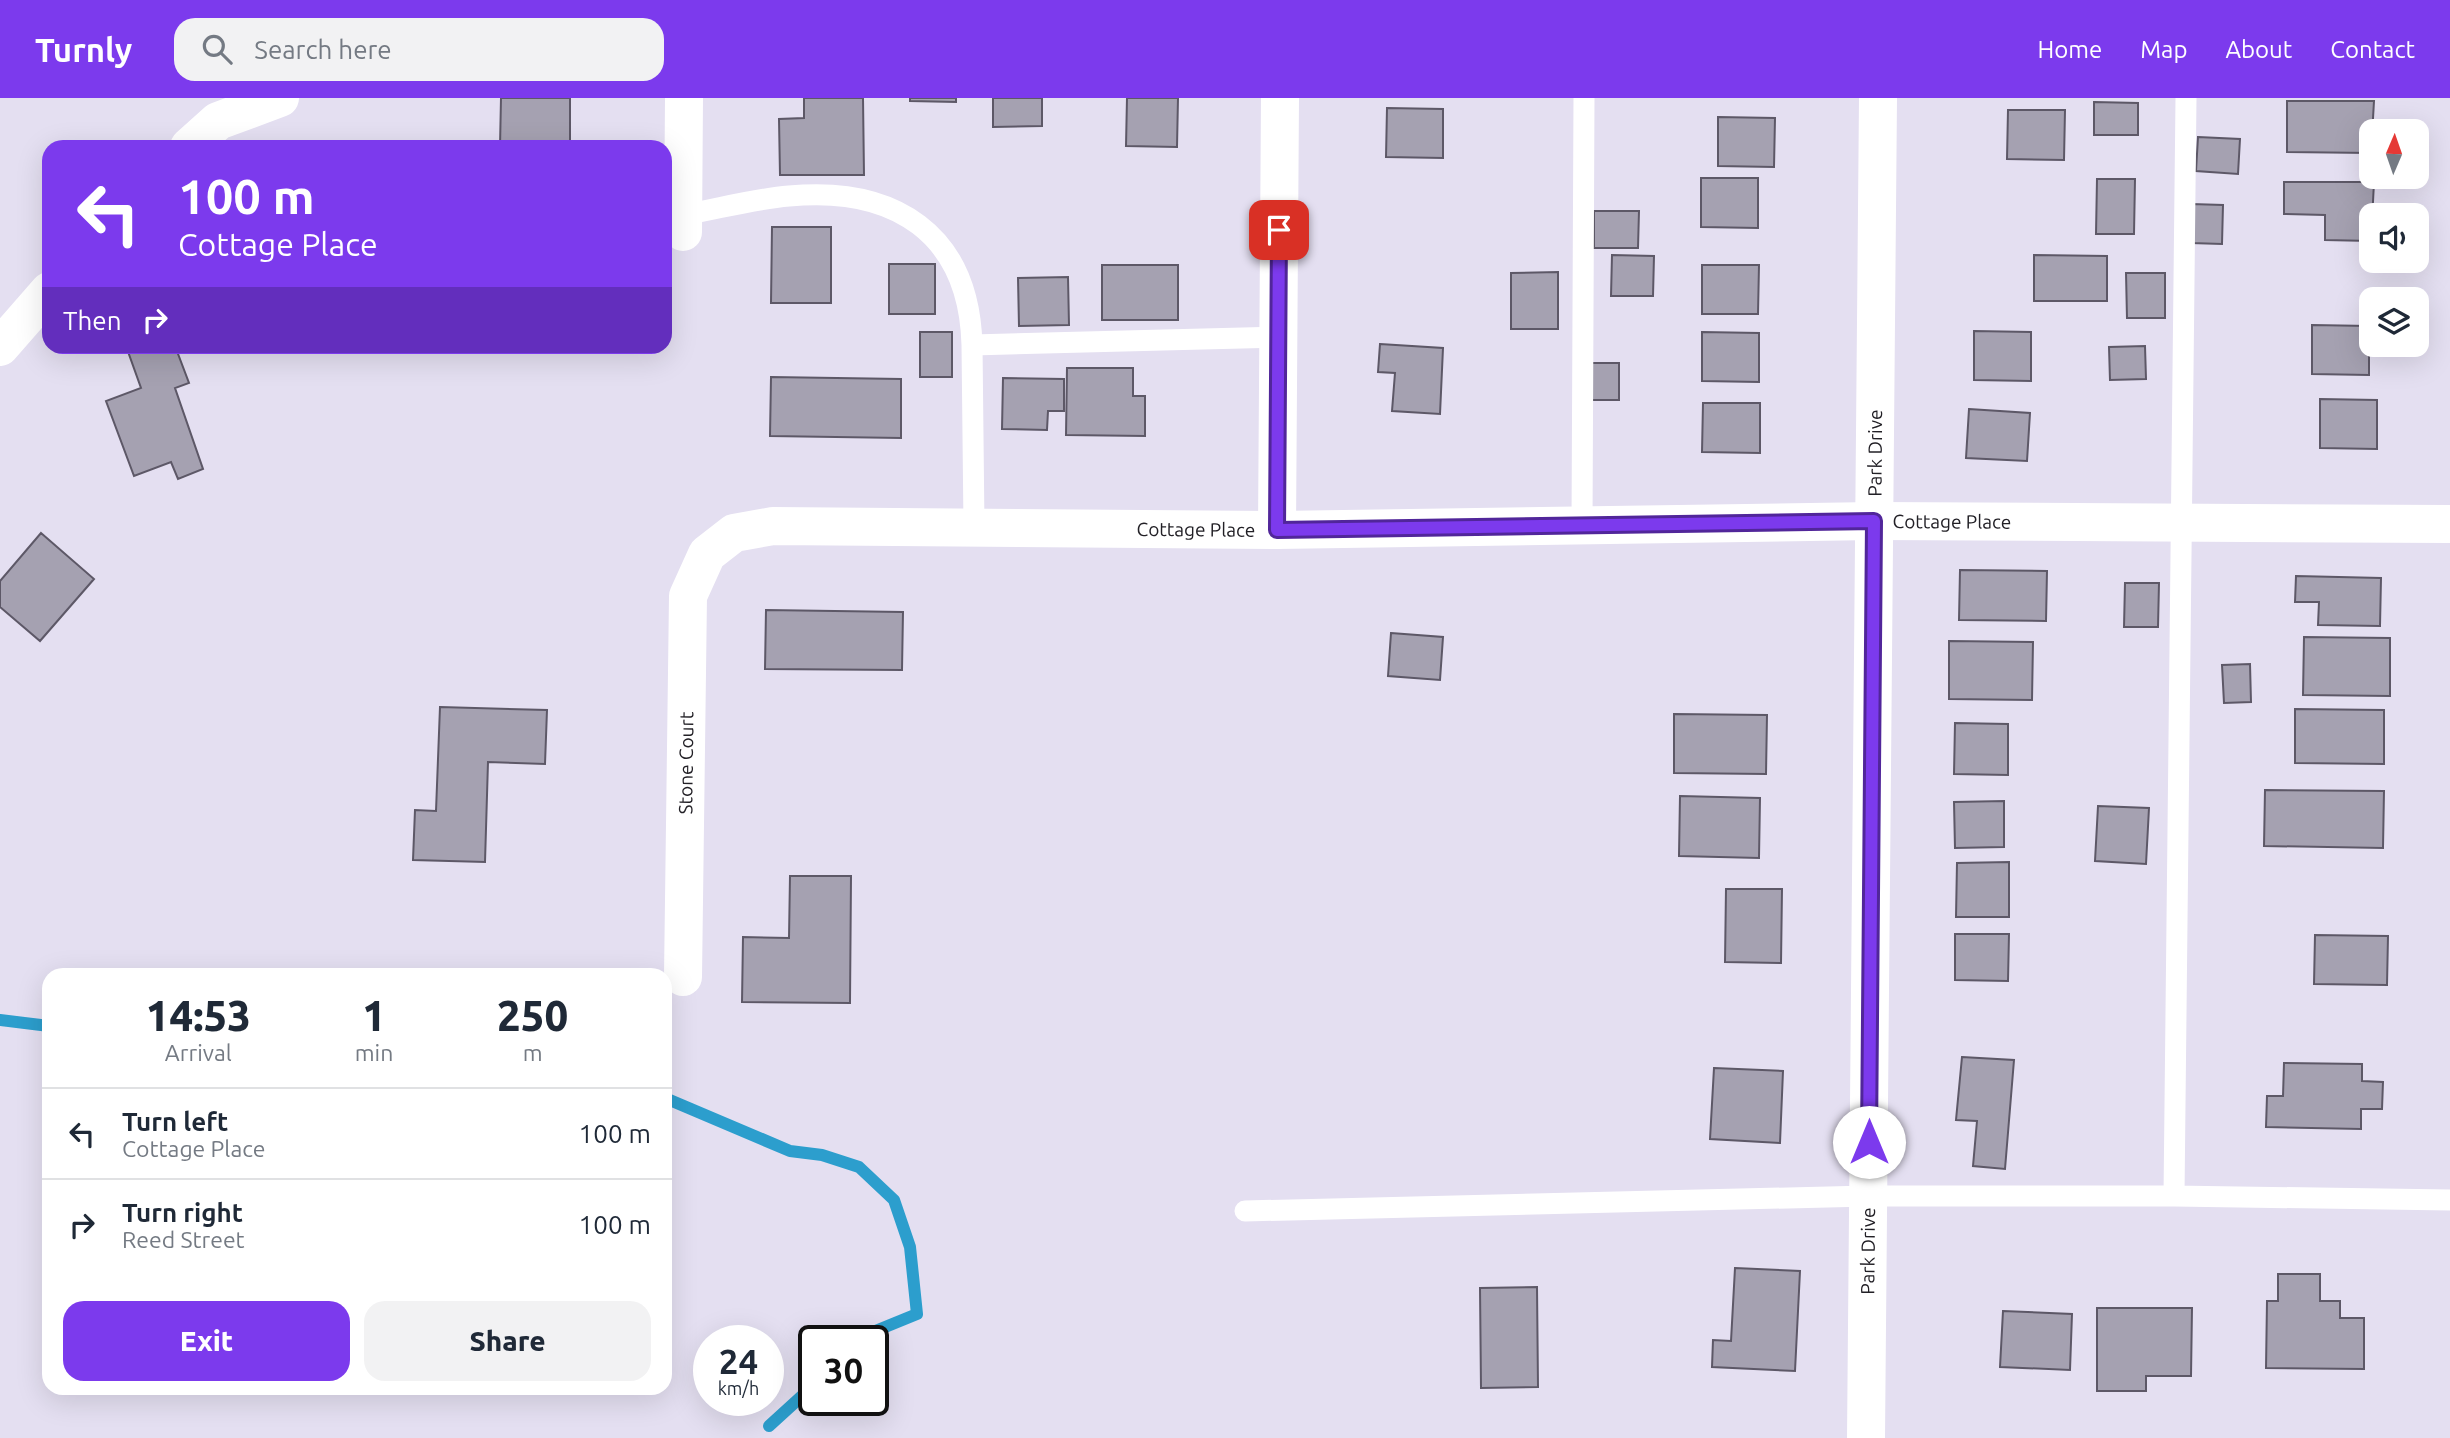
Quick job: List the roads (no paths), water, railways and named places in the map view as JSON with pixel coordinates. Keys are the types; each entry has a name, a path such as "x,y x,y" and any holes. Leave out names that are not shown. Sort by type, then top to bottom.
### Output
{"street":[{"path":"197,140 218,121 280,98"},
{"path":"683,224 684,98"},
{"path":"1277,530 1280,98"},
{"name":"Park Drive","path":"1866,1438 1878,98"},
{"path":"0,347 42,299"},
{"name":"Cottage Place","path":"706,554 734,533 773,526 1277,530 1874,521 2450,524"},
{"name":"Stone Court","path":"683,977 688,596 706,554"}],"lane":[{"path":"1583,526 1584,98"},
{"path":"2174,1196 2186,98"},
{"path":"683,224 788,196 856,197 882,205 912,220 934,238 946,252 964,289 972,345 974,527"},
{"path":"972,345 1278,337"},
{"path":"1245,1211 1868,1196 2174,1196 2450,1200"}],"waterway":[{"path":"0,1020 42,1025"},
{"path":"672,1101 790,1151 822,1155 859,1167 894,1200 910,1247 917,1314 889,1325"},
{"path":"769,1426 798,1400"}]}
